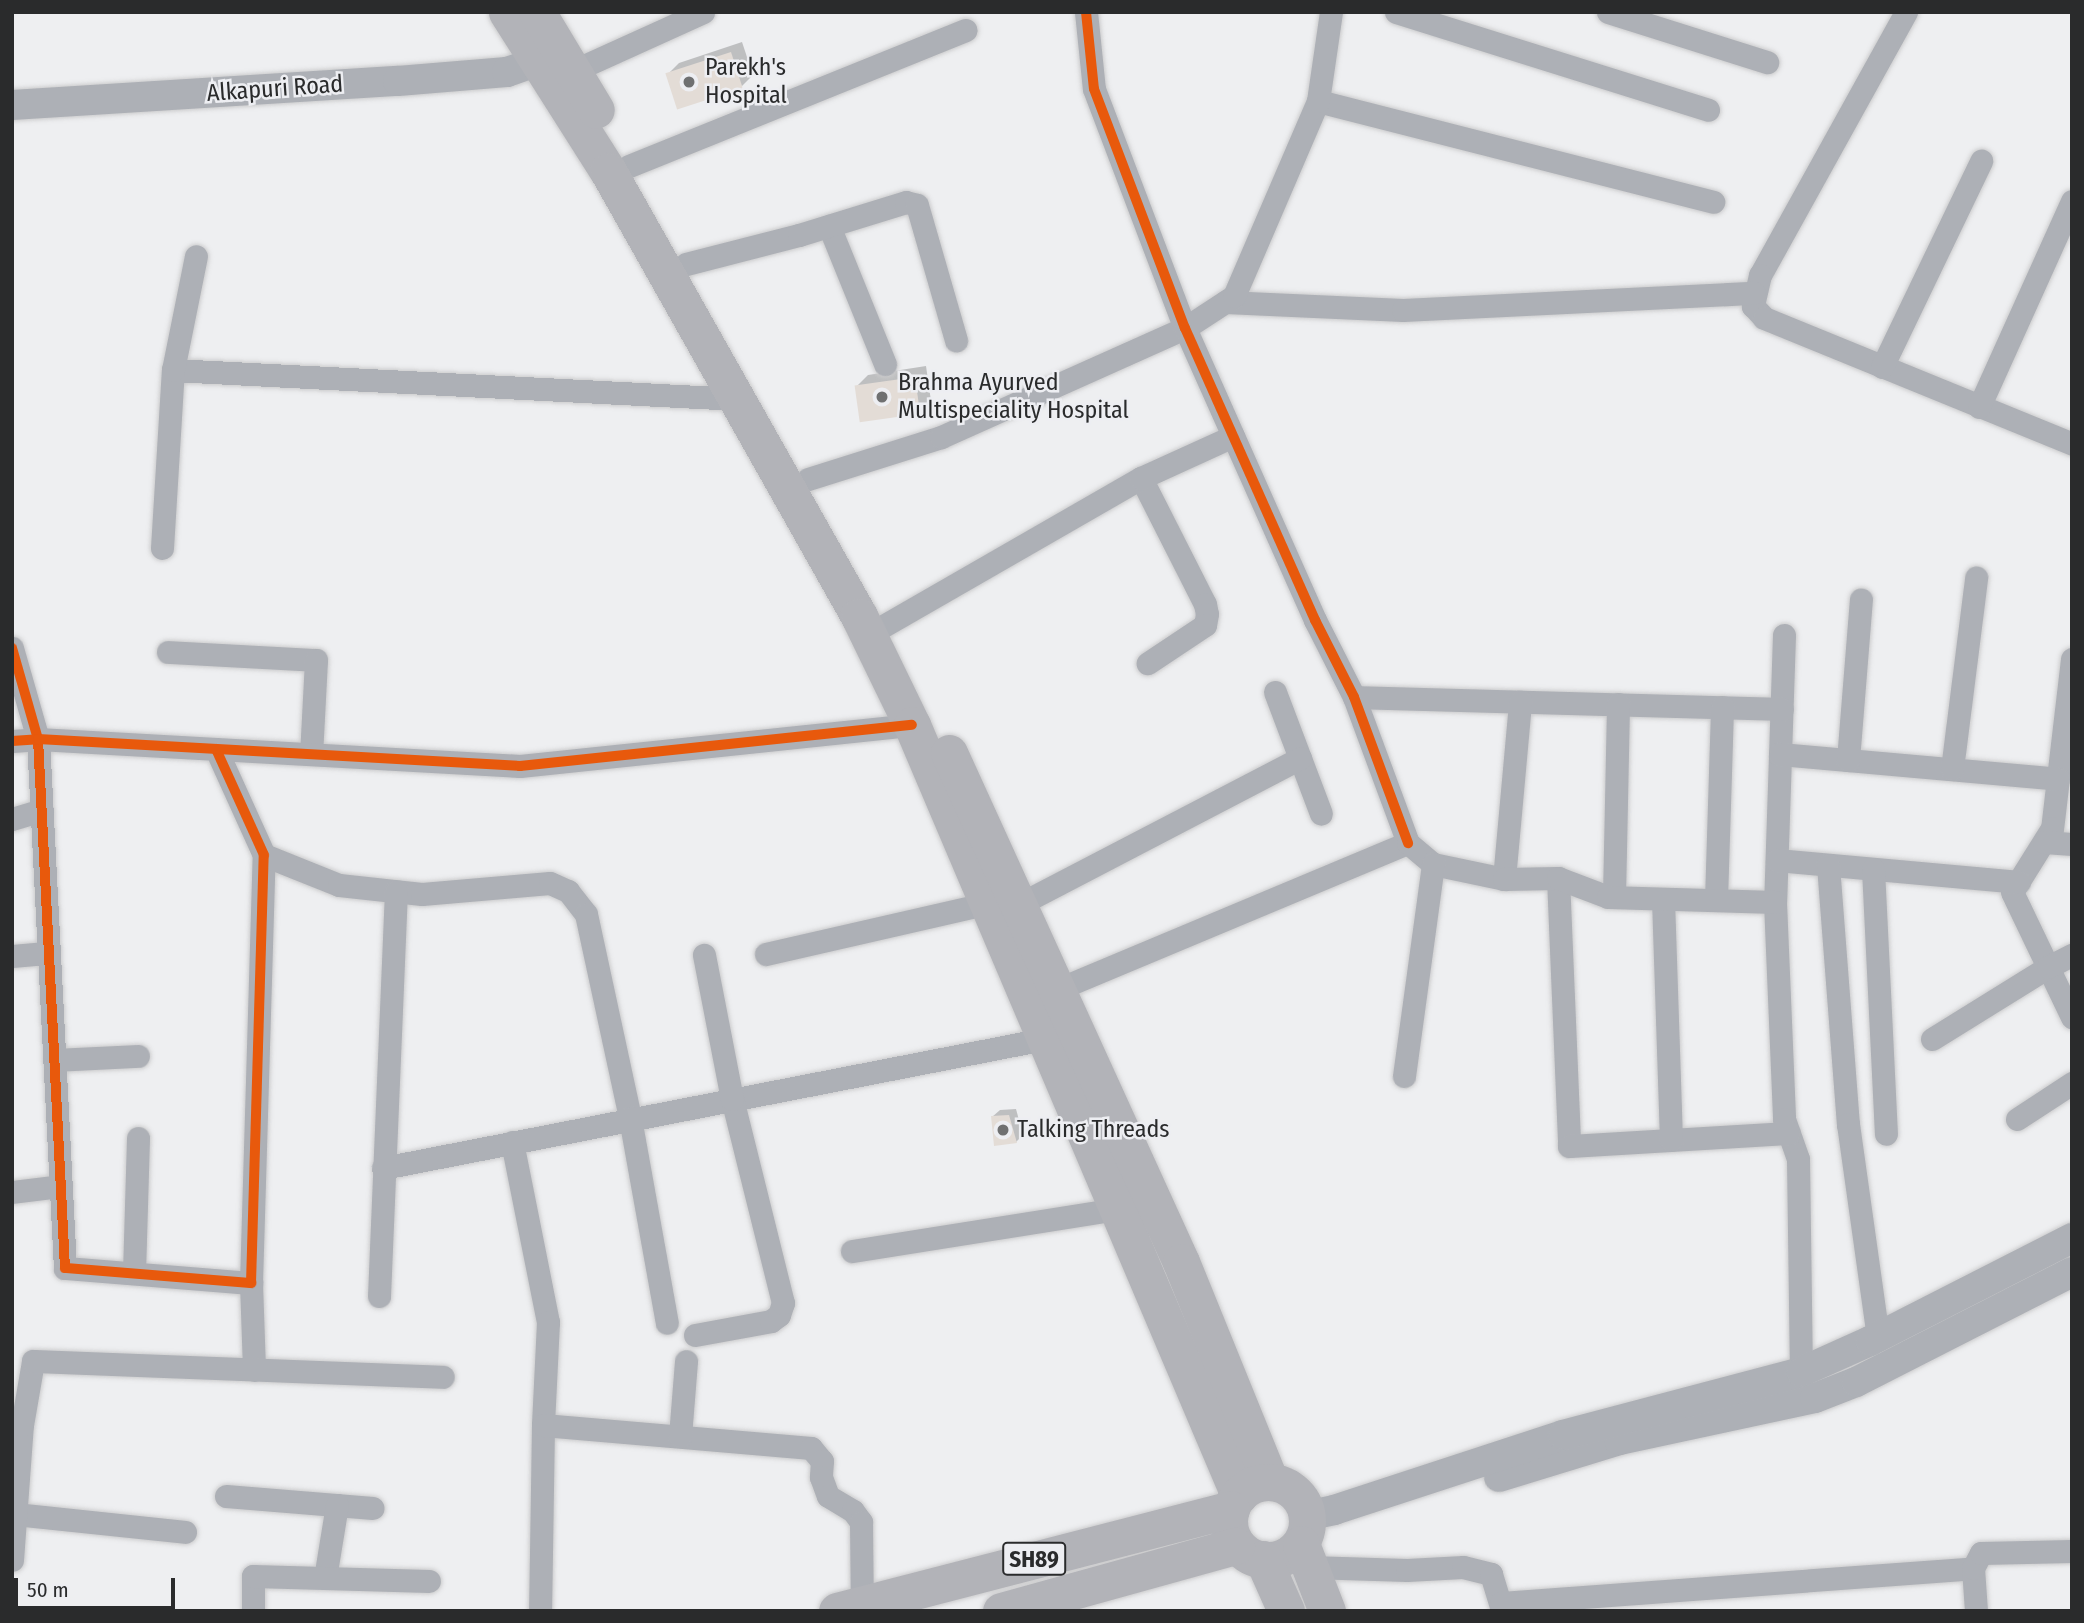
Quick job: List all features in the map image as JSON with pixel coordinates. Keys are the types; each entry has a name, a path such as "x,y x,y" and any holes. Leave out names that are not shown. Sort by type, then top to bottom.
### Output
{"main road":[{"path":"507,12 536,62 608,171 738,399 849,597 1002,904 1056,990 1181,1262 1246,1495 1227,1525 1250,1553 1286,1611"},
{"path":"537,12 727,329 930,711 1002,904 1044,1039 1116,1209 1246,1495"},
{"path":"1246,1495 1291,1489 1305,1506 1305,1541 1327,1611"},
{"name":"SH89","path":"854,1608 1246,1495"},
{"path":"1250,1553 1277,1560 1305,1541"},
{"name":"SH89","path":"1000,1611 1250,1553"}],"street":[{"path":"573,71 703,12"},
{"path":"1086,12 1094,89 1185,328 1315,620 1354,697 1408,843 1433,864 1504,879 1558,878 1614,897 1776,902"},
{"path":"808,479 941,437 1185,328 1234,296 1318,101 1331,12"},
{"path":"1396,12 1708,110"},
{"path":"1608,12 1767,62"},
{"path":"1906,12 1760,275 1753,306 1764,318 2072,444"},
{"path":"629,166 966,30"},
{"name":"Alkapuri Road","path":"12,105 398,81 507,72 536,62"},
{"path":"1318,101 1713,202"},
{"path":"1882,367 1981,161"},
{"path":"1979,407 2072,201"},
{"path":"686,264 829,226 906,202 918,205 923,215 956,340"},
{"path":"829,226 884,364"},
{"path":"162,548 173,370 196,256"},
{"path":"1225,302 1403,310 1754,293"},
{"path":"173,370 738,399"},
{"path":"885,625 1141,478 1233,436"},
{"path":"1141,478 1205,604 1207,614 1205,625 1148,663"},
{"path":"1952,769 1976,579"},
{"path":"1848,760 1861,600"},
{"path":"1784,635 1776,902 1784,1119 1798,1159 1801,1372"},
{"path":"12,648 38,739 65,1268 251,1283"},
{"path":"168,652 316,660 311,754"},
{"path":"2072,659 2068,719 2052,828 2012,892 2072,1017"},
{"path":"1275,692 1321,814"},
{"path":"1354,697 1782,709"},
{"path":"1504,879 1520,702"},
{"path":"1614,897 1618,704"},
{"path":"1716,900 1722,707"},
{"path":"12,741 38,739 520,766 912,725"},
{"path":"216,749 264,855 251,1283 254,1370"},
{"path":"1780,754 2058,779"},
{"path":"766,954 1002,904 1300,758"},
{"path":"12,819 42,810"},
{"path":"2044,842 2072,844"},
{"path":"1056,990 1408,843"},
{"path":"264,855 339,885 422,894 550,883 568,891 586,915 630,1118 667,1324"},
{"path":"1777,860 2018,882"},
{"path":"1404,1076 1433,864"},
{"path":"1828,865 1848,1124 1878,1337"},
{"path":"1873,869 1886,1134"},
{"path":"1558,878 1569,1146 1789,1133"},
{"path":"379,1296 396,891"},
{"path":"1663,899 1671,1140"},
{"path":"12,956 49,953"},
{"path":"695,1335 771,1321 779,1315 783,1303 732,1099 704,955"},
{"path":"1932,1039 2072,955"},
{"path":"383,1168 1044,1039"},
{"path":"54,1060 138,1056"},
{"path":"2017,1119 2072,1083"},
{"path":"134,1273 138,1138"},
{"path":"512,1142 548,1322 543,1424 540,1611"},
{"path":"12,1192 61,1186"},
{"path":"852,1251 1116,1209"},
{"path":"1305,1541 1334,1510 1563,1435 1801,1372 1878,1337 2072,1238"},
{"path":"1305,1541 1619,1440 1815,1398 1856,1382 2072,1272"},
{"path":"12,1560 17,1424 33,1361 443,1377"},
{"path":"680,1436 686,1361"},
{"path":"543,1424 811,1448 819,1455 823,1487 828,1496 853,1511 861,1522 854,1608"},
{"path":"226,1496 373,1508"},
{"path":"325,1578 337,1505"},
{"path":"15,1514 186,1532"},
{"path":"1305,1541 1407,1570 1463,1567 1490,1574 1502,1607 1973,1568"},
{"path":"1976,1611 1973,1568 1981,1553 2072,1551"},
{"path":"253,1611 253,1576 429,1581"}],"building":[{"path":"731,52 743,88 677,109 665,73"},
{"path":"915,377 920,414 860,422 855,385"},
{"name":"Talking Threads","path":"1009,1115 1017,1143 994,1146 991,1116"}],"cycle path":[{"path":"1086,12 1094,89 1185,328 1315,620 1354,697 1408,843"},
{"path":"12,648 38,739 65,1268 251,1283 264,855 216,749"},
{"path":"12,741 38,739 520,766 912,725"}],"place":[{"name":"Parekh's Hospital","path":"689,82"},
{"name":"Brahma Ayurved Multispeciality Hospital","path":"882,397"},
{"name":"Talking Threads","path":"1003,1130"}]}
